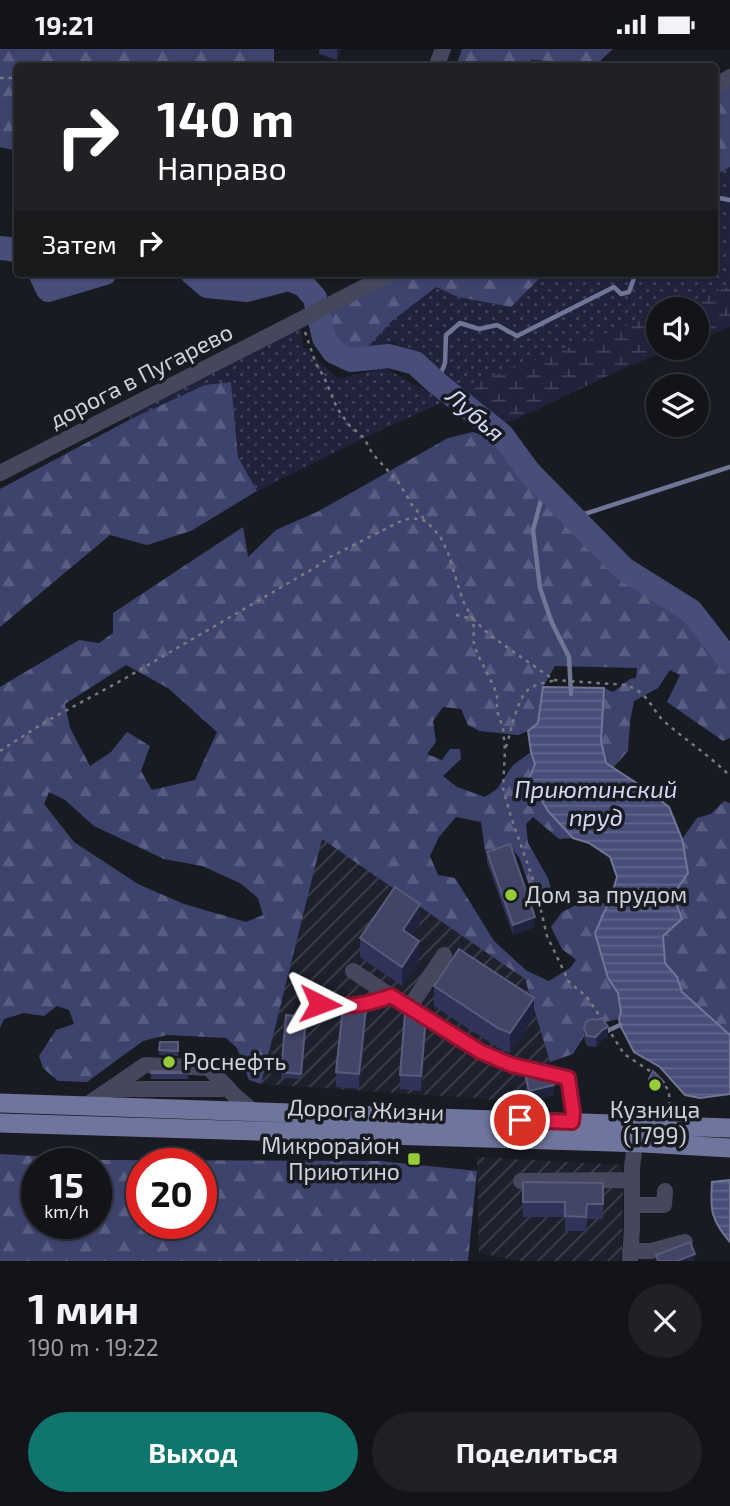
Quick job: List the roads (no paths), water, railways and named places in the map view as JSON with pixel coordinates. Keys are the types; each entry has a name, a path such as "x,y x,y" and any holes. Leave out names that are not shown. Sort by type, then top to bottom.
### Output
{"main road":[{"name":"Дорога Жизни","path":"0,1103 723,1127"},
{"name":"Дорога Жизни","path":"0,1123 635,1142 722,1148"}],"street":[{"name":"дорога в Пугарево","path":"0,473 384,277"},
{"path":"409,1008 444,955"},
{"path":"353,971 481,1052 512,1065 568,1078 572,1122"},
{"path":"320,1004 367,1005 391,996"},
{"path":"85,1106 145,1065 209,1068 253,1111"},
{"path":"111,1089 229,1089"},
{"path":"635,1142 630,1256 685,1241"},
{"path":"521,1181 632,1180"},
{"path":"632,1205 664,1205 665,1191"}],"water":[{"name":"Приютинский пруд","path":"543,687 604,688 601,741 606,763 669,807 682,839 688,873 673,895 682,919 663,936 665,963 677,977 682,992 730,1035 730,1094 700,1098 685,1095 660,1067 634,1052 620,1025 618,993 608,978 595,933 617,877 610,857 589,843 573,838 548,811 529,779 535,764 528,731 538,723"},
{"path":"730,1180 730,1242 715,1221 711,1200 712,1182"}],"waterway":[{"path":"718,198 730,200"},
{"name":"Лубья","path":"0,248 14,250"},
{"name":"Лубья","path":"42,277 48,290 92,277"},
{"name":"Лубья","path":"197,277 207,286 247,290 289,279 304,285 315,298 324,338 334,352 351,360 389,356 415,363 502,435 529,472 624,569 691,611 730,661"},
{"path":"437,383 445,363 446,335 460,323 479,329 497,325 517,336 614,287 621,294 629,292 635,277"},
{"path":"572,518 730,467"},
{"path":"544,489 533,530 540,588 552,623 569,657 571,694"},
{"path":"605,1032 620,1025"}],"place":[{"name":"Дом за прудом","path":"511,895"},
{"name":"Роснефть","path":"169,1062"},
{"name":"Кузница (1799)","path":"655,1085"},
{"name":"Микрорайон Приютино","path":"414,1159"}]}
